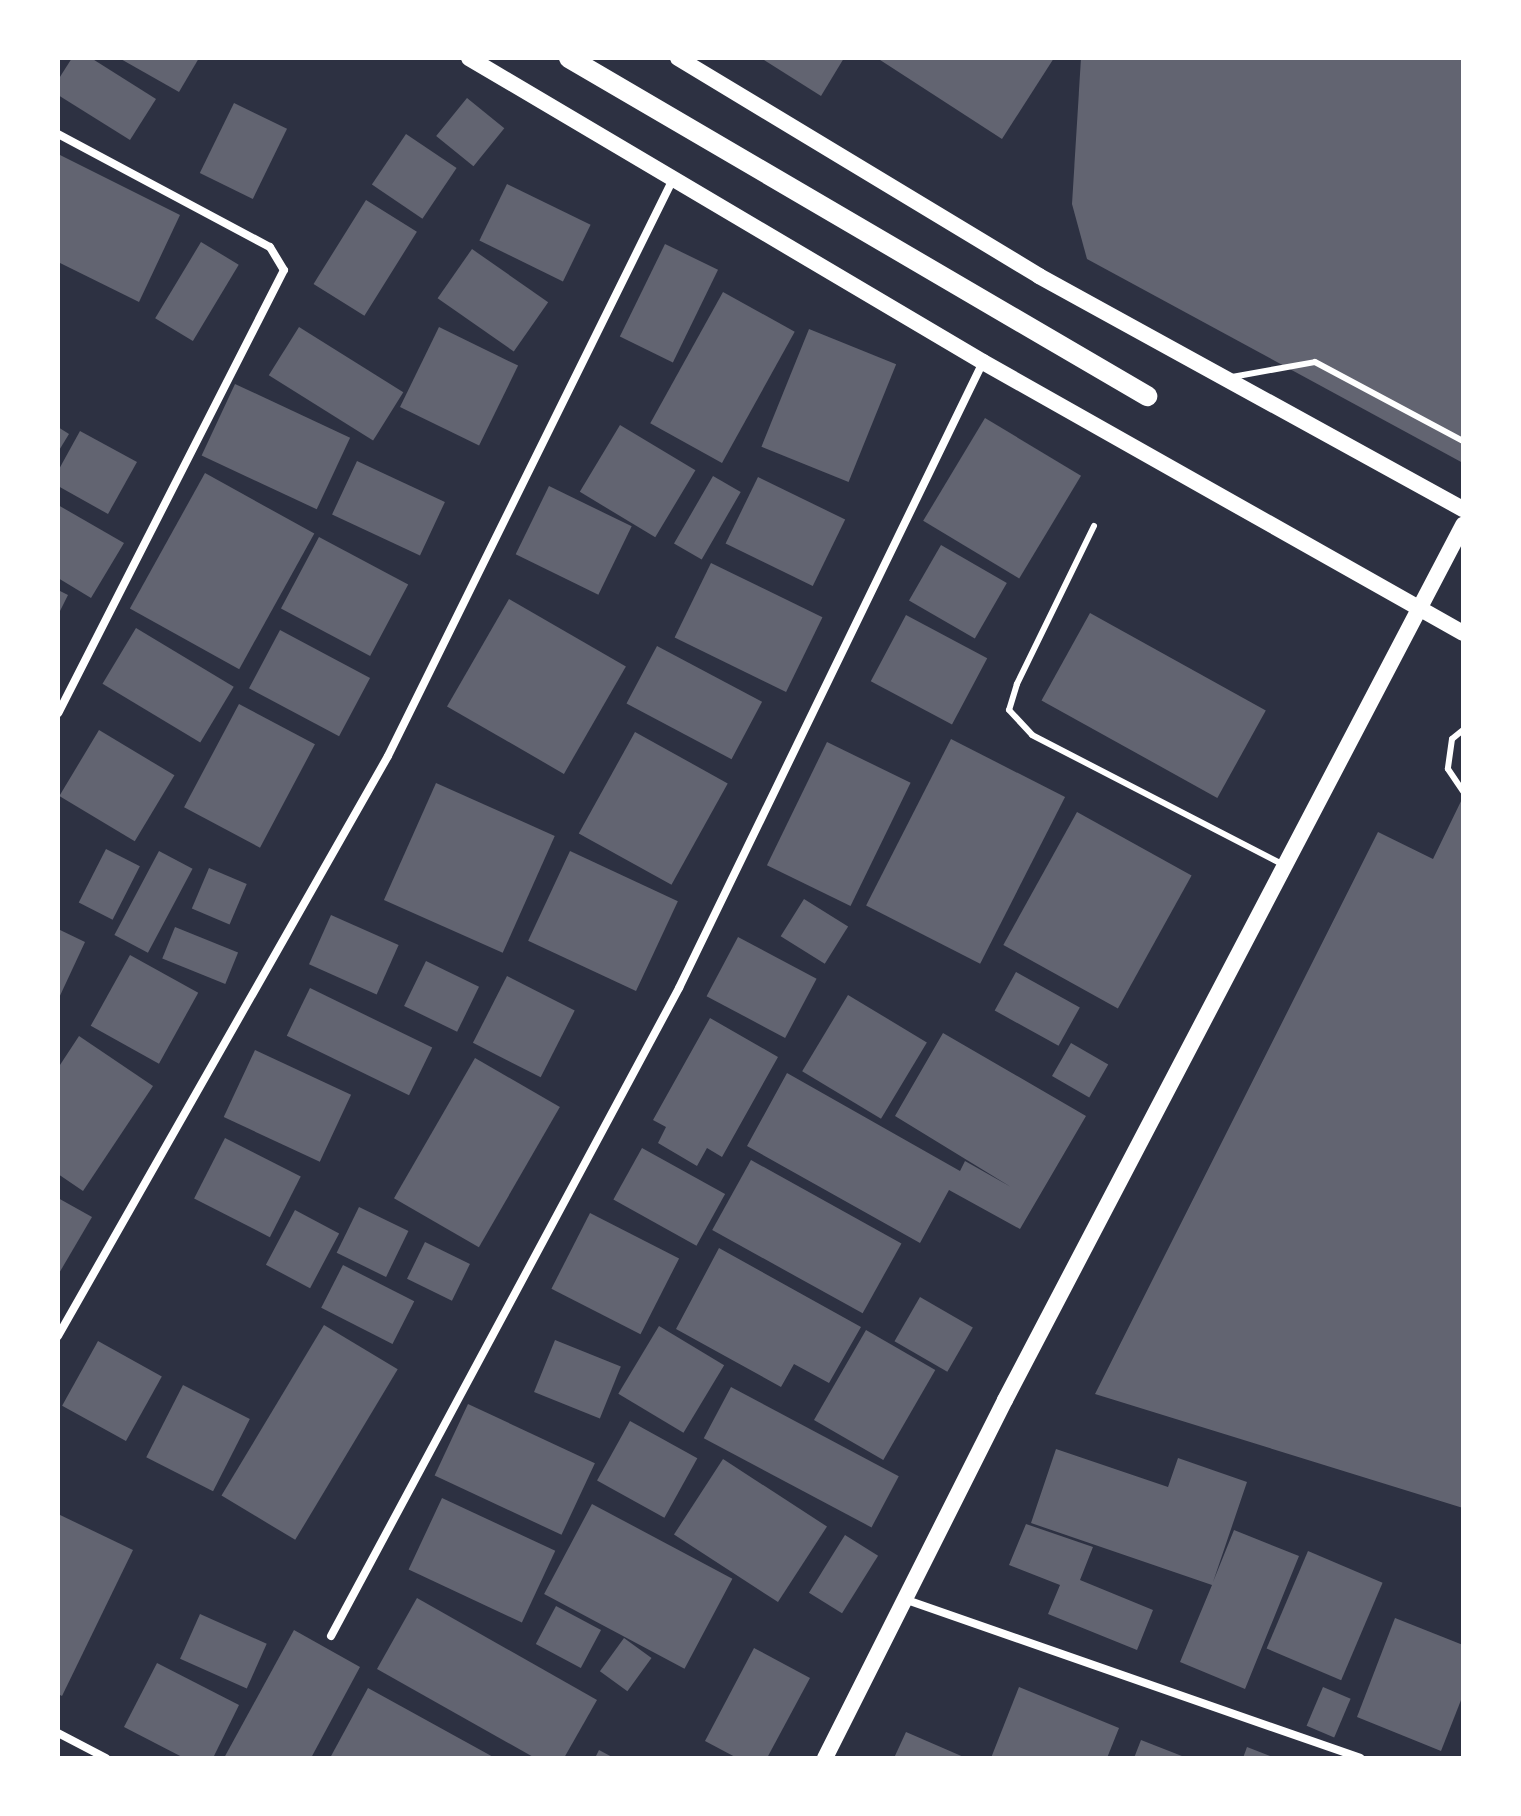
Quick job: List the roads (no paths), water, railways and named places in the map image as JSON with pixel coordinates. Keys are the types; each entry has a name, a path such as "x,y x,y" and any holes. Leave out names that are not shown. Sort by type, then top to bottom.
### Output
{"main road":[{"path":"469,58 983,362 1463,633"},
{"path":"569,58 1147,396"},
{"path":"688,60 1039,276 1463,509"},
{"path":"825,1758 904,1599 1463,525"}],"street":[{"path":"58,134 270,247 284,270 58,713"},
{"path":"58,1336 388,756 673,179"},
{"path":"331,1636 679,988 983,362"},
{"path":"904,1599 1360,1758"},
{"path":"58,1733 106,1758"}],"lane":[{"path":"1222,378 1315,362 1463,441"},
{"path":"1094,526 1017,684 1009,710 1032,735 1284,865"},
{"path":"1463,730 1452,739 1448,769 1463,791"}]}
